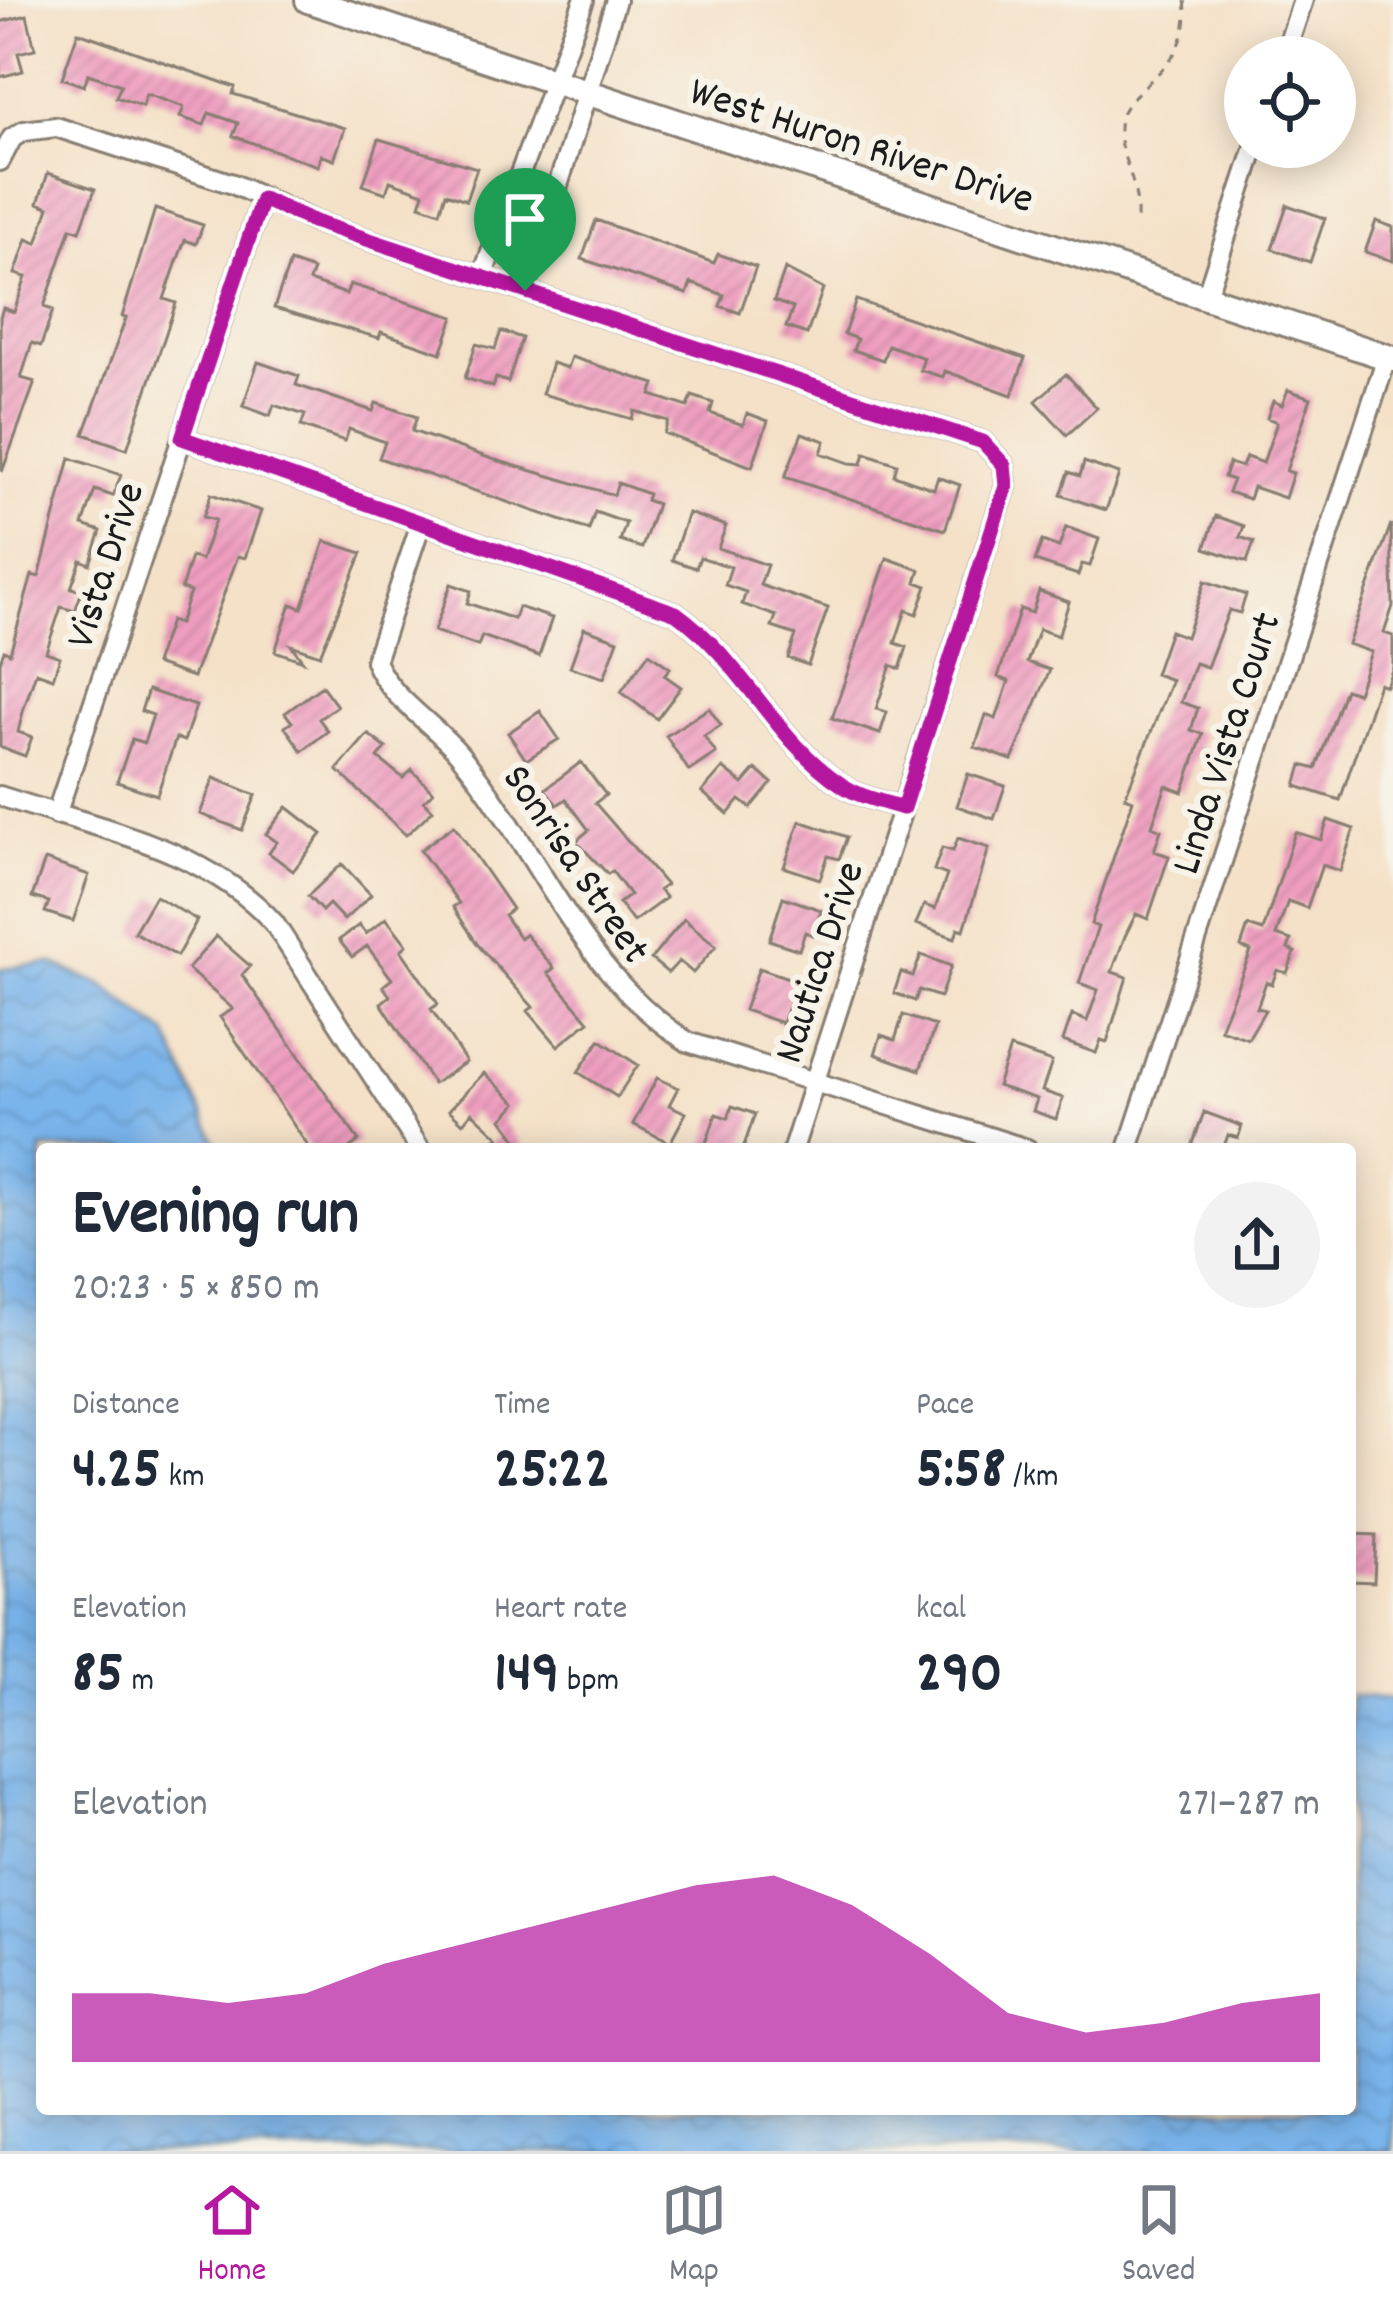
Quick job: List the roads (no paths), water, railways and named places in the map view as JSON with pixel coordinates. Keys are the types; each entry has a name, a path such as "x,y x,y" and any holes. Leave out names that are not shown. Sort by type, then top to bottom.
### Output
{"main road":[{"name":"West Huron River Drive","path":"308,0 1390,358"}],"street":[{"path":"482,277 584,0"},
{"path":"0,161 12,138 24,130 56,127 525,291 616,0"},
{"path":"1291,36 1303,0"},
{"path":"1206,297 1248,168"},
{"name":"Vista Drive","path":"56,815 262,199"},
{"name":"Nautica Drive","path":"525,291 983,442 996,452 1006,486 795,1143"},
{"name":"Linda Vista Court","path":"1130,1143 1390,358"},
{"path":"182,438 676,613 712,639 805,754 845,788 903,808"},
{"name":"Sonrisa Street","path":"420,526 375,662 382,680 457,751 493,796 608,977 646,1016 688,1042 1007,1143"},
{"path":"0,796 206,865 245,891 274,923 416,1143"}],"water":[{"path":"51,963 101,984 167,1034 216,1143 36,1143 36,2115 1356,2115 1356,1696 1393,1699 1393,2151 0,2151 0,968"}]}
